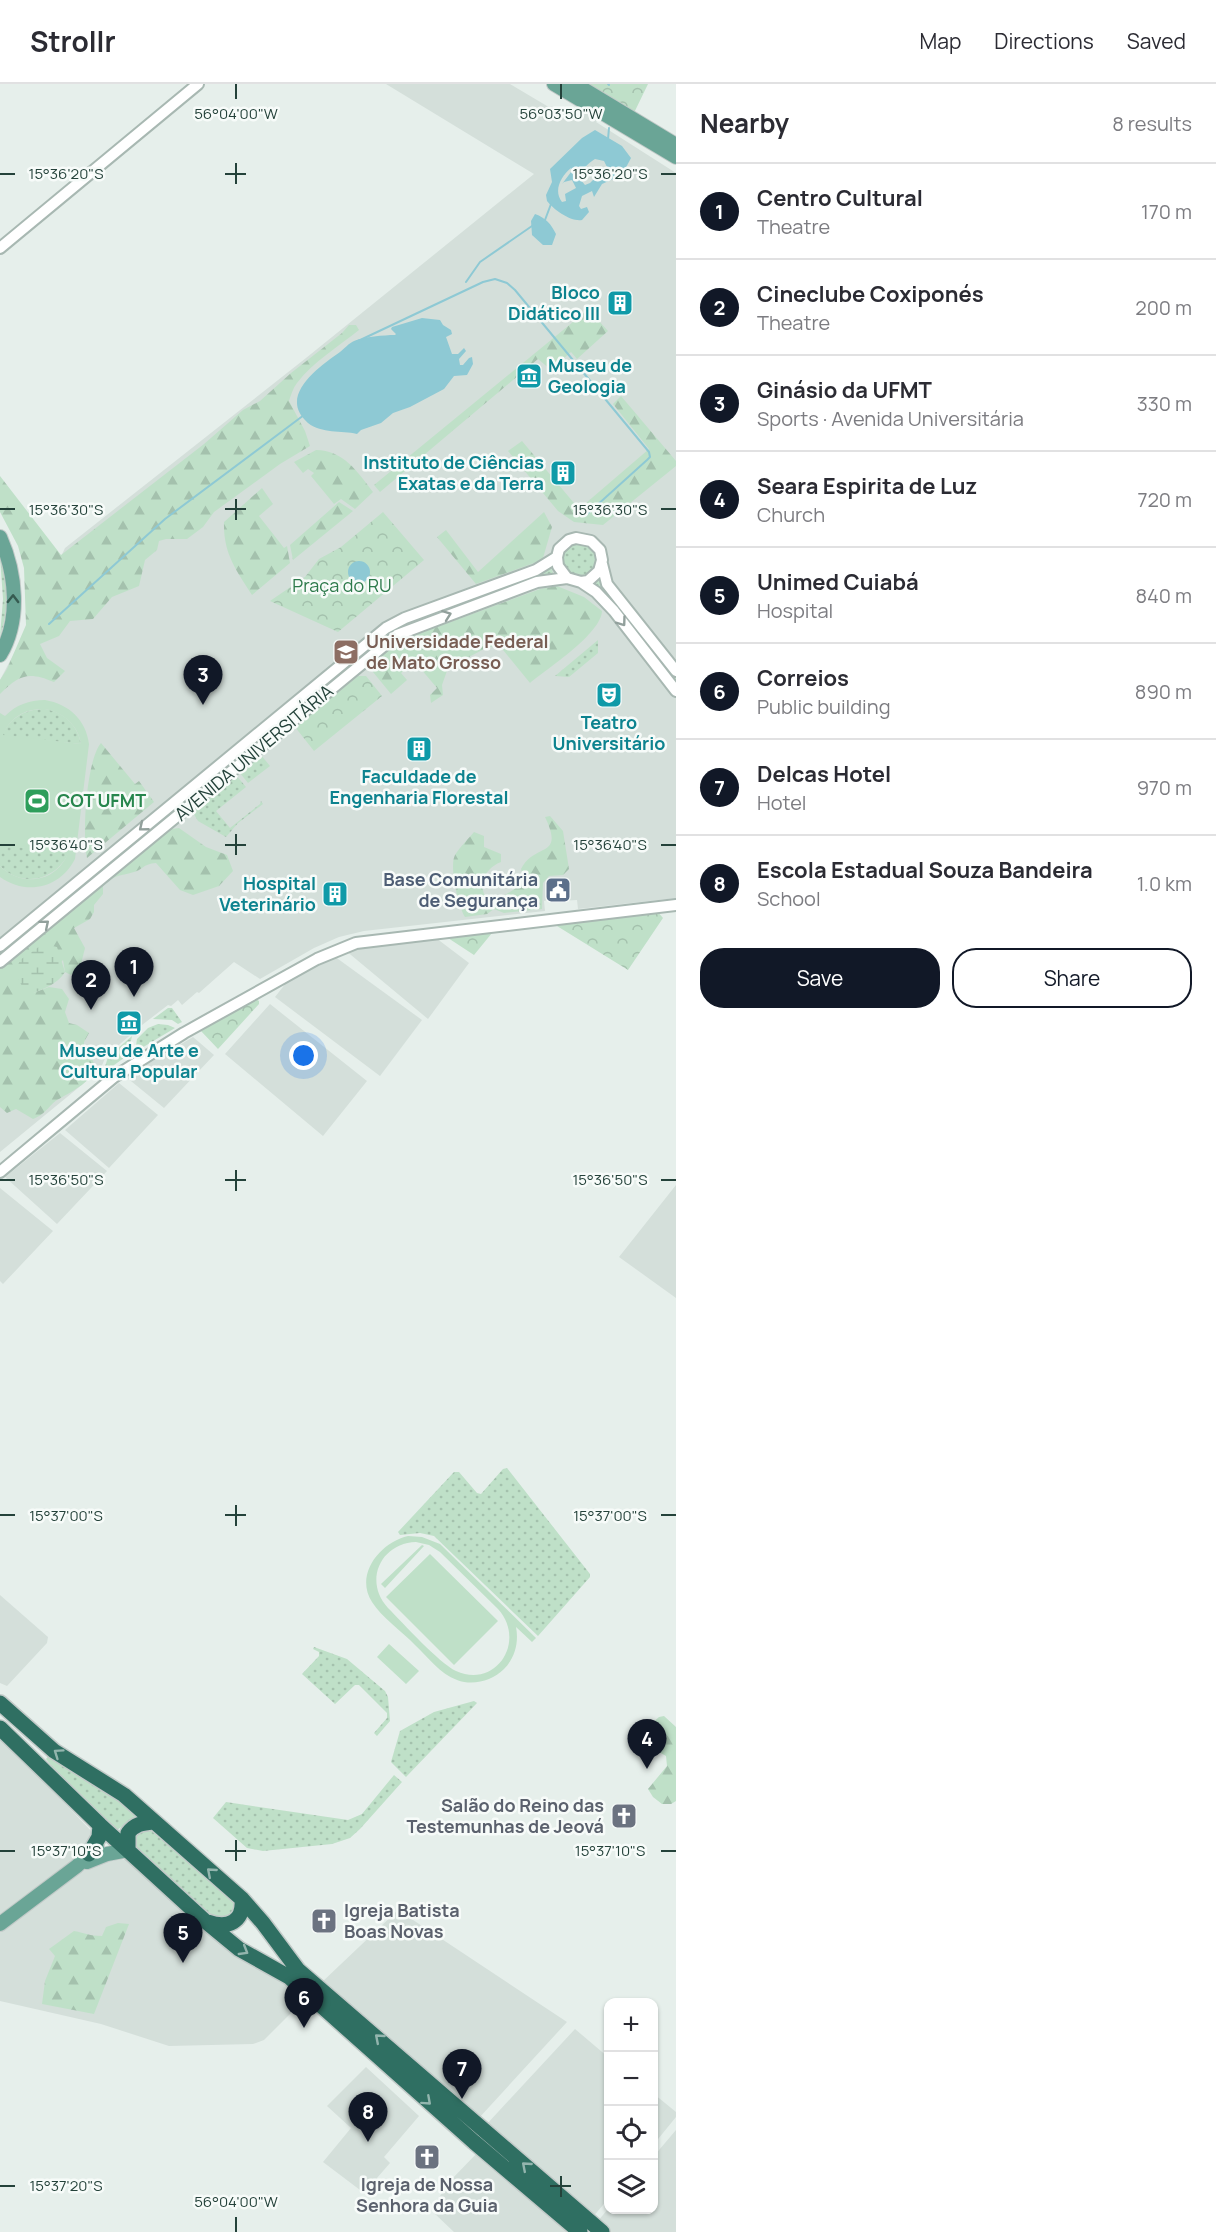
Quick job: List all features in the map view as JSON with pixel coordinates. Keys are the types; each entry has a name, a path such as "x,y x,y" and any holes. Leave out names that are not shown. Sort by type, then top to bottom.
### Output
{"highway":[{"path":"0,1702 54,1751 124,1795 242,1899 298,1970 602,2232"},
{"path":"0,1728 100,1825 205,1921 239,1949 289,1977 474,2142 580,2232"},
{"path":"113,1836 143,1822 153,1822"},
{"path":"89,1854 99,1837 100,1825"},
{"path":"128,1850 128,1833 134,1826"},
{"path":"205,1921 219,1926 236,1920 241,1913 242,1899"}],"main road":[{"path":"554,84 676,157"},
{"path":"575,84 676,145"},
{"path":"0,537 12,573 14,595 9,633 0,655"},
{"path":"0,1924 113,1836"},
{"path":"77,1866 101,1856 128,1850"}],"street":[{"path":"0,248 198,84"},
{"name":"AVENIDA UNIVERSITÁRIA","path":"0,946 386,628 405,618 536,570 557,557 559,549 569,540 584,538 600,550 608,584 676,671"},
{"path":"557,557 558,566 567,578"},
{"path":"581,582 594,577 602,564"},
{"name":"AVENIDA UNIVERSITÁRIA","path":"0,962 397,635 537,582 567,578 581,582 596,592 614,610 676,691"},
{"path":"0,1172 114,1077 184,1033 339,949 356,943 676,905"}],"shaded area":[{"name":"Universidade Federal de Mato Grosso","path":"386,84 510,84 547,106 601,117 596,122 676,173 676,898 578,909 577,900 559,901 558,898 554,898 544,901 545,911 364,931 339,937 314,948 260,979 234,962 182,1005 178,1000 171,1006 168,1005 142,1025 106,1056 100,1070 0,1152 0,680 65,548 534,174"},
{"path":"436,938 469,963 428,1019 345,950"},
{"path":"334,956 422,1020 380,1076 275,997 286,983"},
{"path":"270,1004 367,1081 323,1136 225,1054"},
{"path":"193,1037 214,1055 164,1108 126,1077"},
{"path":"119,1083 158,1115 109,1168 65,1130"},
{"path":"60,1133 107,1171 57,1224 5,1177"},
{"path":"676,1185 676,1298 619,1257"},
{"path":"0,1188 53,1231 3,1284 0,1281"},
{"path":"0,1595 48,1637 47,1643 7,1686 0,1683"},
{"path":"0,1735 94,1834 78,1860 0,1918"},
{"path":"113,1857 126,1860 229,1949 279,1976 306,1998 264,2040 253,2044 169,2046 101,2024 0,2001 0,1932 94,1862"},
{"path":"398,1910 567,2022 479,2118 321,1983"},
{"path":"575,2029 604,2054 604,2204 592,2218 486,2125"},
{"path":"366,2067 419,2116 384,2157 390,2163 364,2193 323,2162 351,2128 327,2106"},
{"path":"658,2097 676,2112 676,2117 658,2139"},
{"path":"676,2130 676,2232 609,2232 597,2222 604,2214 658,2214 658,2151"},
{"path":"479,2151 573,2232 454,2232 434,2213 438,2199 450,2181"}],"green space":[{"path":"583,84 648,84 633,115"},
{"path":"590,308 593,311 589,315 594,323 598,320 608,331 577,359 571,352 551,370 538,359 380,492 374,485"},
{"path":"349,325 356,325 359,330 304,375 294,387 289,401 305,431 310,446 280,464 214,512 203,527 187,539 159,541 157,550 145,560 139,586 112,597 93,619 70,621 59,636 40,644 47,658 65,671 54,682 37,677 24,677 0,694 0,680 26,625 24,568 18,546 0,512 0,476 61,555 204,444 243,410 260,401"},
{"path":"621,396 676,461 676,466 603,525 574,522 558,511 508,451 522,441 579,509 649,449 613,404"},
{"path":"316,450 326,451 342,458 373,492 355,509 341,499 334,504 311,476 314,473 308,469 303,473 294,462"},
{"path":"262,488 273,504 259,516 284,548 287,546 290,563 252,595 228,552 224,522"},
{"path":"339,502 353,511 293,560 290,545"},
{"name":"Praça do RU","path":"383,512 424,560 338,632 270,601 305,577 319,559 341,547"},
{"path":"544,512 552,527 543,558 476,584 437,537 446,530 478,572"},
{"path":"579,542 592,547 597,560 592,573 579,578 566,573 561,560 566,547"},
{"path":"0,557 7,596 0,636 3,599"},
{"path":"551,568 554,575 392,632 220,771 0,956 0,948 383,632"},
{"path":"599,576 603,586 676,676 676,684 592,582"},
{"path":"557,586 584,597 602,611 593,630 584,640 530,683 499,645 486,648 448,668 442,685 443,695 431,703 430,695 437,688 415,662 401,673 407,680 391,694 373,672 373,661 399,641 540,589"},
{"path":"598,640 598,653 569,677 555,676"},
{"path":"358,676 366,676 382,696 314,751 295,727"},
{"name":"COT UFMT","path":"39,700 62,705 75,714 84,728 89,744 75,859 61,877 42,886 32,887 10,883 0,877 0,866 18,877 38,879 56,870 68,853 0,845 0,713 5,716 18,706","holes":["45,709 58,713 69,721 77,731 81,744 3,735 10,723 20,715 31,710"]},
{"path":"45,709 58,713 69,721 81,744 2,736 9,724 19,715"},
{"path":"101,743 135,784 139,781 154,802 87,858 86,799 92,765"},
{"path":"261,755 270,766 248,783 240,773"},
{"path":"236,775 246,787 216,811 230,828 261,801 263,804 238,823 226,837 198,821 192,811"},
{"path":"550,816 563,831 569,869 563,875 549,876 543,883 542,909 504,913 494,909 487,914 465,917 457,895 453,868 455,855 462,846 474,832 484,836 484,847 501,854 501,862 489,870 481,883 484,894 492,900 499,899 522,884 524,878 521,869 533,855 550,845 552,839 545,817"},
{"path":"179,828 206,847 227,855 233,871 219,886 193,895 180,890 156,863 115,877 103,886 103,894 94,905 94,912 90,919 74,928 85,948 80,968 71,975 65,972 63,960 33,993 49,987 62,989 69,999 65,1012 69,1023 89,1033 84,1042 84,1050 94,1065 93,1072 89,1079 56,1101 38,1117 33,1119 16,1109 7,1113 0,1107 0,969 165,830"},
{"path":"0,845 69,852 56,870 38,878 28,879 9,873 0,866"},
{"path":"657,911 663,918 628,970 557,926 559,923"},
{"path":"492,933 474,955 448,938"},
{"path":"43,944 57,947 65,972 55,983 33,993 22,986 15,973 20,960"},
{"path":"256,999 259,1004 218,1049 201,1031"},
{"path":"168,1008 172,1008 182,1022 178,1024 172,1020 153,1019"},
{"path":"158,1024 175,1028 135,1052 137,1039 148,1028"},
{"path":"132,1036 128,1055 103,1073 108,1057"},
{"path":"507,1468 590,1574 590,1577 538,1636 434,1536 420,1533 400,1535 398,1532 454,1472 459,1472 477,1493 481,1494 503,1469"},
{"path":"408,1536 422,1537 440,1544 536,1638 532,1642 516,1627 516,1644 511,1660 504,1669 488,1679 463,1682 445,1674 381,1613 367,1591 368,1570 373,1561 380,1552 398,1539","holes":["416,1542 429,1545 440,1552 498,1609 506,1622 509,1635 508,1647 503,1659 495,1668 484,1673 470,1675 449,1667 388,1608 381,1597 377,1586 377,1576 385,1556 404,1544"]},
{"path":"422,1545 424,1546 385,1588 381,1584"},
{"path":"430,1554 498,1621 454,1665 386,1597"},
{"path":"389,1644 419,1671 406,1684 377,1657"},
{"path":"314,1647 347,1659 385,1691 388,1697 390,1721 377,1736 374,1733 387,1718 387,1713 359,1685 355,1685 335,1704 302,1674 319,1656 319,1652 313,1649"},
{"path":"474,1701 477,1703 406,1777 391,1762 400,1731 434,1712"},
{"path":"664,1716 676,1727 676,1801 671,1804 662,1804 653,1797 648,1789 667,1766 666,1756 639,1744 639,1735 659,1717"},
{"path":"50,1754 111,1793 137,1815 112,1834 75,1796 46,1759"},
{"path":"394,1775 402,1782 360,1829 350,1838 332,1844 263,1851 247,1848 213,1818 226,1802 348,1820 362,1814"},
{"path":"149,1829 237,1900 238,1912 218,1923 132,1849 132,1833"},
{"path":"118,1923 129,1924 94,2014 42,2004 45,1981 55,1956 49,1949 74,1931 102,1936 106,1927"}],"water":[{"path":"595,130 622,146 631,158 622,175 602,184 594,197 592,191 582,196 579,206 581,209 587,207 589,212 582,220 578,220 563,215 554,208 547,201 546,195 552,182 550,169 582,138","holes":["595,159 604,161 607,167 604,172 585,185 580,179 581,173","571,168 571,172 562,184 572,180 576,188 565,194 566,201 562,202 558,193 559,184"]},
{"path":"535,214 545,219 554,230 556,234 552,245 543,245 532,235 531,221"},
{"path":"422,318 440,320 451,330 452,334 446,337 452,354 458,354 464,348 466,351 459,359 460,365 472,357 473,364 467,375 454,376 444,389 410,407 393,413 381,423 361,430 357,434 319,429 308,423 300,413 297,403 299,393 312,374 352,342 368,337 395,335 392,327"},
{"path":"359,561 367,564 370,572 367,580 359,583 351,580 348,572 351,564"}],"waterway":[{"path":"608,139 609,128"},
{"path":"545,220 551,204"},
{"path":"466,282 480,262 532,226"},
{"path":"356,342 483,282 495,279 507,283 649,452 650,457 585,516"},
{"path":"49,624 165,519 304,415"}],"place":[{"name":"Bloco Didático III","path":"620,303"},
{"name":"Museu de Geologia","path":"529,376"},
{"name":"Instituto de Ciências Exatas e da Terra","path":"563,473"},
{"name":"Universidade Federal de Mato Grosso","path":"346,652"},
{"name":"Teatro Universitário","path":"609,695"},
{"name":"Ginásio da UFMT","path":"203,705"},
{"name":"Faculdade de Engenharia Florestal","path":"419,749"},
{"name":"COT UFMT","path":"37,801"},
{"name":"Base Comunitária de Segurança","path":"558,890"},
{"name":"Hospital Veterinário","path":"335,894"},
{"name":"Centro Cultural","path":"134,997"},
{"name":"Cineclube Coxiponés","path":"91,1010"},
{"name":"Museu de Arte e Cultura Popular","path":"129,1023"},
{"name":"Seara Espirita de Luz","path":"647,1769"},
{"name":"Salão do Reino das Testemunhas de Jeová","path":"624,1816"},
{"name":"Igreja Batista Boas Novas","path":"324,1921"},
{"name":"Unimed Cuiabá","path":"183,1963"},
{"name":"Correios","path":"304,2028"},
{"name":"Delcas Hotel","path":"462,2099"},
{"name":"Escola Estadual Souza Bandeira","path":"368,2142"},
{"name":"Igreja de Nossa Senhora da Guia","path":"427,2157"}]}
